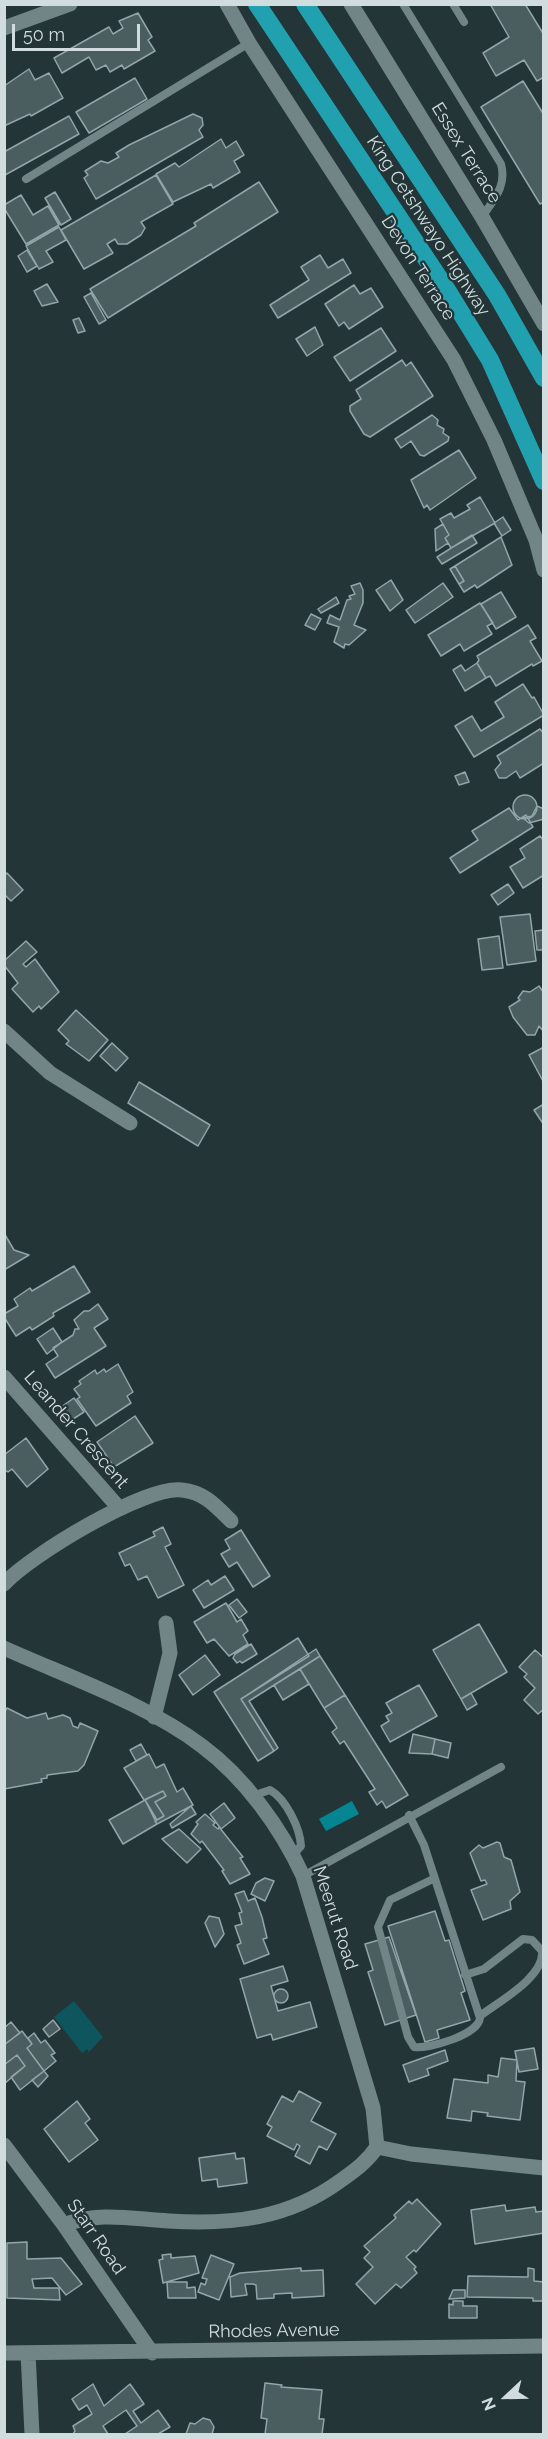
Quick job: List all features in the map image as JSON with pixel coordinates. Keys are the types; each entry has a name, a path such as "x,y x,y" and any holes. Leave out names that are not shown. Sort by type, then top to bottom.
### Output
{"highway":[{"name":"King Cetshwayo Highway","path":"257,4 447,290 490,360 543,481"},
{"name":"King Cetshwayo Highway","path":"305,4 491,285 527,345 543,378"}],"street":[{"path":"4,28 70,4"},
{"name":"Devon Terrace","path":"227,4 249,43 454,360 494,441 536,540 543,570"},
{"name":"Essex Terrace","path":"351,4 482,217 538,301 543,324"},
{"path":"4,1032 50,1073 130,1123"},
{"name":"Leander Crescent","path":"4,1377 118,1508"},
{"name":"Leander Crescent","path":"4,1584 24,1566 118,1508 157,1491 181,1490 207,1497 231,1521"},
{"path":"154,1717 170,1653 166,1623"},
{"name":"Meerut Road","path":"4,1648 154,1717 202,1746 252,1796 293,1855 303,1876 368,2087 377,2131 377,2147"},
{"name":"Starr Road","path":"4,2145 64,2225 152,2353"},
{"path":"64,2225 95,2216 221,2223 273,2215 321,2194 363,2164 377,2147 411,2154 543,2168"},
{"name":"Rhodes Avenue","path":"4,2353 152,2353 543,2346"},
{"path":"28,2353 32,2434"}],"lane":[{"path":"403,4 501,164 504,176 502,187 482,217"},
{"path":"453,4 464,22"},
{"path":"26,179 249,43"},
{"path":"303,1876 409,1815 501,1767"},
{"path":"409,1815 424,1845 433,1879 480,2016 479,2024 474,2030 430,2047 414,2048 408,2037 378,1927 390,1900 433,1879"},
{"path":"465,1975 484,1969 520,1940 532,1940 542,1951 540,1965 528,1981 480,2016"}],"shaded area":[{"path":"352,1801 359,1814 326,1831 319,1819"},
{"path":"74,2001 103,2037 89,2052 87,2049 82,2053 54,2017"}],"building":[{"path":"490,4 525,4 544,35 544,77 537,81 524,60 496,76 483,53 509,37"},
{"path":"138,13 152,37 148,40 155,51 124,69 122,65 110,72 106,65 96,70 89,57 62,73 54,58 109,27 113,34 123,28 119,21"},
{"path":"29,69 35,80 49,73 63,98 31,116 30,114 4,126 4,86"},
{"path":"135,78 147,99 89,133 76,112"},
{"path":"523,81 544,115 544,202 540,204 481,107"},
{"path":"193,114 202,118 203,125 199,130 203,137 96,199 84,178 88,175 85,171 101,161 108,163 119,157 116,153 129,145"},
{"path":"69,116 79,134 5,175 4,152"},
{"path":"221,139 226,148 236,141 244,155 234,161 240,172 213,188 211,184 173,202 156,174 175,163 179,167"},
{"path":"156,175 173,204 141,222 145,228 141,235 127,244 118,244 115,239 107,244 113,253 84,269 61,230"},
{"path":"259,182 278,212 108,318 90,289 196,226 194,223"},
{"path":"55,192 71,219 61,225 45,198"},
{"path":"21,195 33,215 48,206 59,225 26,244 4,208 4,205"},
{"path":"59,227 66,240 46,251 53,262 39,269 26,246"},
{"path":"27,250 37,266 27,272 18,256"},
{"path":"320,255 328,268 343,259 351,273 278,318 270,305 309,280 301,267"},
{"path":"47,284 58,302 42,306 34,291"},
{"path":"354,285 360,294 371,288 383,307 349,329 344,322 339,326 325,304"},
{"path":"91,293 106,320 99,324 84,297"},
{"path":"79,318 85,331 78,333 73,320"},
{"path":"315,327 323,345 307,356 296,339"},
{"path":"381,328 396,351 350,381 334,357"},
{"path":"402,360 406,366 411,362 433,396 370,437 364,434 350,411 350,406 361,399 356,390"},
{"path":"432,415 438,420 437,425 444,429 443,433 449,437 448,441 424,456 420,455 411,441 401,448 395,439"},
{"path":"459,450 476,478 430,510 427,505 424,508 411,480"},
{"path":"480,497 495,523 451,548 445,538 449,535 440,519 451,513 454,518 470,509 467,505"},
{"path":"503,517 511,530 502,536 494,523"},
{"path":"443,524 449,535 445,538 448,543 436,551 435,529"},
{"path":"472,535 477,543 442,564 437,557"},
{"path":"501,537 512,565 477,588 475,585 464,592 459,584 464,581 455,566"},
{"path":"455,566 464,581 459,584 450,569"},
{"path":"391,580 403,600 390,611 376,590"},
{"path":"360,583 363,590 363,603 354,625 366,630 349,645 345,644 344,648 334,642 339,627 327,623 330,615 340,620 347,600 351,599 349,596 355,594 351,586"},
{"path":"443,583 453,597 415,623 406,610"},
{"path":"501,592 516,617 496,629 481,604"},
{"path":"336,597 339,603 321,613 318,609"},
{"path":"480,603 493,623 487,626 492,634 464,651 460,644 441,656 428,635"},
{"path":"311,614 321,619 315,630 305,625"},
{"path":"528,625 536,638 530,641 542,661 533,666 532,664 496,686 490,676 486,678 477,663 479,660 477,656"},
{"path":"477,663 486,678 465,691 453,670 461,665 465,671"},
{"path":"523,684 532,698 534,697 544,715 474,757 455,726 472,716 481,731 504,717 495,702"},
{"path":"540,729 544,734 544,763 520,778 516,771 506,778 499,778 495,770 501,763 497,756"},
{"path":"465,772 469,782 459,785 455,776"},
{"path":"525,795 533,799 537,807 533,815 525,819 517,815 513,807 517,799"},
{"path":"537,806 544,809 544,819 529,823 523,818 532,816"},
{"path":"509,808 518,820 526,815 533,827 460,873 450,858 478,840 472,831"},
{"path":"540,836 544,841 544,875 523,888 510,867 525,858 520,849"},
{"path":"7,873 23,890 11,901 4,894 4,876"},
{"path":"508,884 514,893 498,905 491,895"},
{"path":"530,914 536,961 507,965 500,917"},
{"path":"544,930 544,950 537,950 535,931"},
{"path":"499,936 503,968 482,970 478,939"},
{"path":"26,941 37,952 23,964 26,967 35,959 59,992 41,1009 39,1006 33,1012 12,989 18,983 4,965 4,961"},
{"path":"539,986 544,993 544,1032 539,1026 535,1035 527,1035 513,1017 509,1007 520,1000 518,998 523,991 530,992"},
{"path":"76,1010 108,1040 89,1061 66,1044 69,1041 58,1030"},
{"path":"112,1043 128,1058 116,1071 100,1056"},
{"path":"544,1047 544,1083 529,1055"},
{"path":"139,1082 210,1125 198,1146 128,1103"},
{"path":"544,1104 544,1125 534,1110"},
{"path":"4,1233 14,1250 29,1255 4,1270"},
{"path":"74,1266 90,1292 53,1313 54,1316 32,1330 30,1327 16,1336 4,1317 4,1314 18,1306 14,1299 30,1288 32,1291"},
{"path":"98,1304 108,1319 94,1328 106,1346 55,1378 46,1364 58,1356 53,1348 73,1335 75,1329 79,1329 74,1320 84,1311 89,1311"},
{"path":"53,1328 62,1342 47,1354 37,1339"},
{"path":"118,1364 133,1392 127,1396 131,1403 96,1426 77,1399 80,1397 74,1389 81,1384 79,1381 95,1370 97,1374 104,1369 106,1372"},
{"path":"74,1398 84,1412 70,1421 61,1407"},
{"path":"135,1416 153,1443 114,1467 97,1442"},
{"path":"26,1438 48,1469 27,1487 12,1469 8,1472 4,1469 4,1455"},
{"path":"163,1527 171,1544 165,1547 184,1585 158,1598 147,1576 138,1580 130,1564 125,1566 119,1553 155,1536 153,1532"},
{"path":"241,1530 270,1576 253,1587 237,1562 229,1567 221,1554 230,1549 225,1540"},
{"path":"225,1576 234,1590 204,1608 193,1590 208,1580 211,1585"},
{"path":"237,1599 247,1612 239,1618 229,1605"},
{"path":"226,1603 237,1622 241,1619 248,1631 243,1635 248,1644 229,1656 214,1639 207,1643 194,1622"},
{"path":"479,1624 507,1672 461,1699 433,1650"},
{"path":"298,1638 309,1656 241,1699 274,1751 258,1761 214,1692"},
{"path":"251,1644 257,1654 242,1663 240,1661 237,1663 233,1658 235,1654"},
{"path":"316,1649 320,1656 249,1701 278,1748 274,1751 241,1699"},
{"path":"535,1650 544,1658 544,1709 538,1714 524,1700 535,1688 524,1677 527,1674 519,1667"},
{"path":"205,1655 220,1675 193,1695 179,1675"},
{"path":"320,1656 345,1695 324,1708 300,1669"},
{"path":"300,1669 309,1684 283,1700 274,1685"},
{"path":"419,1685 437,1716 390,1742 381,1726 389,1721 386,1716 392,1713 386,1703"},
{"path":"471,1693 477,1704 467,1710 461,1699"},
{"path":"345,1695 408,1795 386,1808 382,1801 377,1805 369,1792 375,1789 344,1741 340,1744 332,1732 337,1728 324,1708"},
{"path":"7,1708 27,1718 46,1713 48,1719 63,1715 70,1718 73,1726 78,1728 80,1723 98,1731 84,1765 78,1771 47,1775 47,1778 41,1779 42,1782 4,1789 4,1713"},
{"path":"413,1734 435,1739 432,1754 409,1753"},
{"path":"435,1739 451,1743 448,1758 432,1754"},
{"path":"141,1744 147,1755 136,1761 130,1750"},
{"path":"149,1754 156,1768 164,1764 177,1792 183,1788 193,1805 157,1824 155,1821 164,1816 155,1802 166,1796 163,1791 144,1800 124,1768"},
{"path":"163,1791 166,1796 155,1802 164,1816 157,1820 145,1800"},
{"path":"145,1800 157,1824 123,1844 109,1820"},
{"path":"224,1803 235,1818 221,1829 210,1814"},
{"path":"191,1806 196,1814 172,1828 170,1824"},
{"path":"205,1814 215,1823 213,1825 218,1829 219,1827 243,1857 240,1858 250,1874 230,1884 222,1871 224,1870 202,1841 200,1843 191,1834 198,1824 196,1822"},
{"path":"179,1829 201,1849 187,1863 162,1839"},
{"path":"497,1842 500,1843 504,1857 511,1860 520,1892 510,1901 511,1909 483,1920 471,1890 487,1884 485,1880 481,1881 470,1853 479,1845 483,1848"},
{"path":"265,1878 274,1881 265,1901 251,1894 256,1883"},
{"path":"244,1891 248,1901 255,1898 267,1938 263,1939 269,1954 244,1964 237,1945 241,1943 235,1926 242,1924 239,1913 242,1912 235,1894"},
{"path":"435,1911 445,1941 449,1940 465,1991 461,1993 470,2020 437,2030 439,2038 425,2042 388,1926"},
{"path":"209,1916 219,1918 224,1934 215,1947 205,1923"},
{"path":"389,1937 416,2015 385,2025 368,1972 373,1970 365,1944"},
{"path":"283,1966 288,1981 271,1986 278,2011 310,2002 317,2027 273,2040 271,2034 257,2038 240,1979"},
{"path":"281,1989 286,1991 288,1996 286,2001 281,2003 276,2001 274,1996 276,1991"},
{"path":"53,2020 60,2029 49,2037 43,2029"},
{"path":"11,2022 20,2033 4,2045 4,2028"},
{"path":"22,2031 32,2044 27,2048 44,2071 20,2090 11,2077 25,2066 17,2055 4,2065 4,2045"},
{"path":"34,2033 41,2043 45,2040 55,2053 51,2055 56,2061 44,2071 27,2048 32,2044 28,2038"},
{"path":"534,2048 538,2069 519,2072 515,2051"},
{"path":"445,2050 448,2061 427,2069 429,2075 409,2082 403,2065"},
{"path":"17,2055 25,2066 4,2084 4,2065"},
{"path":"501,2058 517,2060 516,2081 525,2082 520,2120 487,2116 488,2113 472,2111 471,2121 447,2118 454,2079 488,2083 488,2075 498,2077"},
{"path":"44,2071 48,2076 38,2087 32,2080"},
{"path":"299,2091 321,2103 311,2121 336,2134 327,2150 319,2146 310,2164 295,2156 300,2146 297,2144 294,2150 267,2136 272,2127 267,2124 282,2096 293,2102"},
{"path":"77,2101 90,2119 85,2123 98,2140 69,2162 44,2129"},
{"path":"235,2153 236,2159 244,2158 247,2183 218,2187 217,2179 202,2181 199,2158"},
{"path":"417,2199 441,2224 416,2252 414,2250 406,2257 416,2267 414,2269 417,2273 401,2288 396,2284 375,2304 356,2284 373,2267 364,2258 370,2252 364,2246 396,2218 394,2215 409,2201 412,2204"},
{"path":"505,2205 506,2211 535,2207 536,2212 544,2211 544,2233 475,2244 471,2210"},
{"path":"27,2242 27,2259 61,2258 82,2284 66,2295 52,2278 32,2279 34,2288 59,2288 60,2300 7,2298 7,2243"},
{"path":"171,2254 171,2258 195,2256 199,2273 163,2283 159,2260 163,2259 162,2255"},
{"path":"211,2255 234,2264 219,2300 198,2292 201,2283 205,2285 207,2279 202,2278"},
{"path":"301,2268 301,2271 323,2270 324,2296 292,2298 292,2293 274,2294 274,2298 257,2299 256,2285 245,2284 247,2295 231,2297 230,2277 240,2273"},
{"path":"528,2268 534,2269 534,2281 544,2282 544,2301 533,2301 533,2298 467,2297 468,2276 528,2277"},
{"path":"167,2282 187,2282 187,2288 195,2287 196,2298 168,2298"},
{"path":"453,2290 465,2290 465,2298 449,2299"},
{"path":"453,2301 463,2301 463,2306 477,2306 477,2318 449,2318 449,2304 453,2305"},
{"path":"265,2383 282,2385 281,2387 322,2390 319,2419 324,2419 322,2434 265,2434 267,2419 261,2418"},
{"path":"93,2384 104,2406 130,2384 144,2404 133,2411 141,2423 158,2410 170,2427 158,2434 125,2434 137,2426 126,2410 103,2426 108,2434 73,2434 75,2431 73,2426 92,2414 87,2405 79,2410 72,2399"},
{"path":"203,2418 210,2420 214,2427 212,2434 186,2434 190,2423 195,2424"}]}
